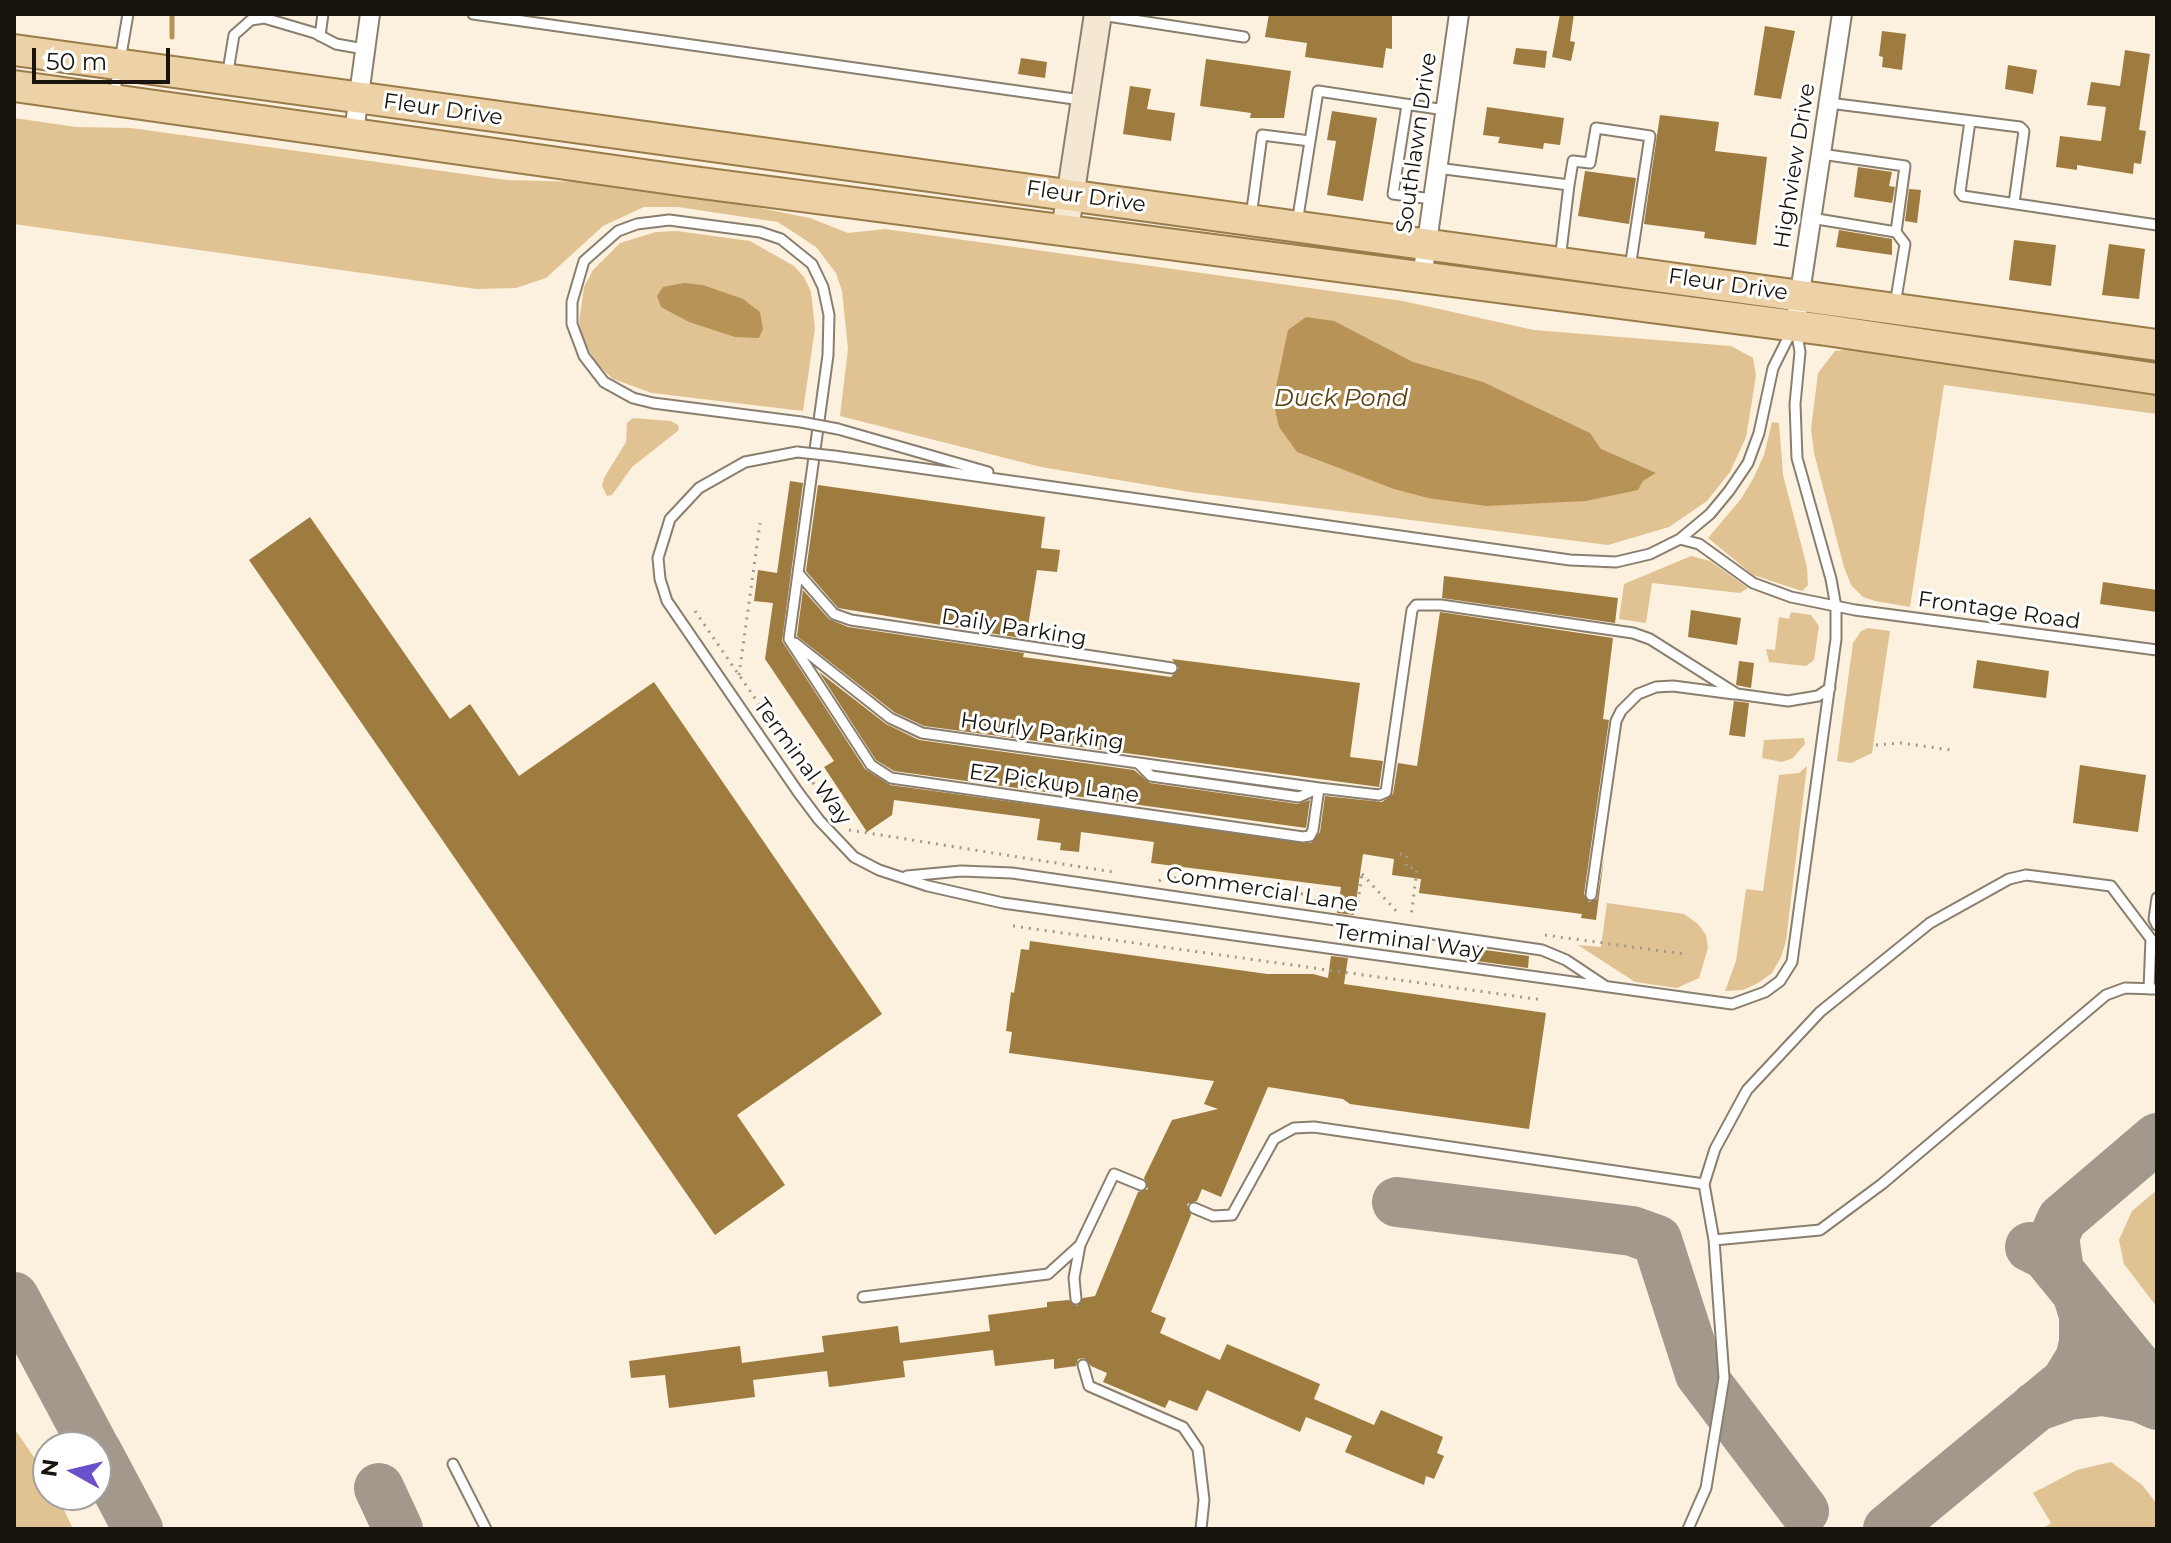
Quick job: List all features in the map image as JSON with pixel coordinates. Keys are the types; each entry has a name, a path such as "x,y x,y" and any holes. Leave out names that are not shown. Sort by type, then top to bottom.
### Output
{"main road":[{"name":"Fleur Drive","path":"14,50 1894,308 2156,363"},
{"name":"Fleur Drive","path":"14,86 686,181 1422,278 1795,326 2156,363"}],"street":[{"path":"354,132 370,14"},
{"path":"1065,230 1098,14"},
{"name":"Southlawn Drive","path":"1422,278 1459,14"},
{"name":"Highview Drive","path":"1795,326 1842,14"}],"lane":[{"path":"114,99 128,14"},
{"path":"320,36 323,14"},
{"path":"473,14 1085,101"},
{"path":"1098,14 1244,37"},
{"path":"227,80 231,42 251,20 264,18 336,44 364,49"},
{"path":"1297,226 1318,91 1445,110"},
{"path":"1829,103 2022,129 2014,203"},
{"path":"1407,105 1393,194 1432,199"},
{"path":"1970,121 1961,194 2157,225"},
{"path":"1560,262 1573,161 1590,163 1596,128 1650,136 1629,272"},
{"path":"1250,220 1262,135 1310,141"},
{"path":"1821,154 1905,166 1896,232"},
{"path":"1437,168 1569,185"},
{"path":"1811,218 1896,232 1905,244 1894,308"},
{"path":"789,639 798,573 829,337 823,287 812,264 781,239 760,232 669,220 637,224 618,231 584,261 572,302 572,324 584,356 604,382 633,398 653,403 801,422 838,429 1015,480"},
{"name":"Terminal Way","path":"1795,326 1800,352 1795,404 1797,458 1836,607 1830,688 1792,962 1780,981 1752,999 1732,1004 1003,903 900,877 854,857 819,820 667,601 660,579 658,558 670,519 699,488 745,462 797,452 1593,562 1633,560 1680,539 1710,514 1748,463 1759,433 1773,368 1795,326"},
{"path":"1680,539 1699,544 1771,591 1836,607"},
{"name":"Daily Parking","path":"798,573 834,614 851,620 1172,668"},
{"path":"1319,788 1379,795 1386,792 1412,610 1416,605 1456,607 1633,633 1650,639 1737,694"},
{"name":"Frontage Road","path":"1836,607 2157,650"},
{"name":"Hourly Parking","path":"789,639 890,718 922,733 1319,788"},
{"name":"EZ Pickup Lane","path":"789,639 871,765 891,778 1303,837 1310,836 1313,830 1319,788"},
{"path":"1591,895 1616,721 1621,711 1638,694 1656,687 1673,686 1788,701 1818,696 1830,688"},
{"name":"Commercial Lane","path":"900,877 961,871 1012,873 1542,950 1566,960 1607,988"},
{"path":"1688,1529 1706,1488 1724,1378 1714,1240 1704,1184 1715,1149 1747,1090 1820,1012 1930,923 2009,879 2026,875 2111,886 2151,939 2153,989 2125,988 2106,995 1882,1184 1820,1230 1714,1240"},
{"path":"2157,898 2154,919 2157,925"},
{"path":"1194,1208 1213,1216 1232,1215 1268,1146 1294,1128 1314,1127 1704,1184"},
{"path":"1076,1299 1074,1278 1080,1245 1114,1174 1141,1185"},
{"path":"863,1297 1048,1274 1080,1245"},
{"path":"1083,1365 1089,1386 1183,1427 1198,1449 1204,1500 1201,1529"},
{"path":"453,1464 486,1529"}],"path":[{"path":"739,675 754,585 760,523"},
{"path":"695,611 843,825 857,833 1097,868 1125,876"},
{"path":"1876,745 1901,743 1951,750"},
{"path":"831,808 844,798"},
{"path":"1400,854 1407,855 1406,867 1417,869 1411,917"},
{"path":"1344,908 1356,912 1362,874 1400,916"},
{"path":"1153,884 1166,877 1311,895 1319,905"},
{"path":"1013,926 1543,1000"},
{"path":"1544,935 1684,954"}],"shaded area":[{"path":"14,118 76,127 131,128 507,180 582,182 755,207 810,218 848,233 885,229 1403,301 1534,330 1731,346 1753,358 1756,375 1746,437 1730,472 1707,501 1669,527 1608,545 1190,492 1041,467 840,416 848,349 842,291 836,273 816,247 778,222 678,207 644,207 603,226 546,278 516,288 476,289 14,224"},
{"path":"677,231 750,241 794,266 804,277 811,292 815,328 803,411 652,393 613,379 597,364 582,338 579,322 584,287 593,270 620,243 656,232"},
{"path":"1850,349 2157,391 2157,414 1944,385 1910,607 1875,601 1863,597 1851,585 1844,567 1814,453 1811,429 1818,373 1835,351"},
{"path":"633,418 671,421 678,425 679,430 632,467 612,495 607,496 602,486 604,478 626,442 627,423"},
{"path":"1772,422 1779,423 1783,475 1807,567 1808,585 1802,591 1753,575 1708,538 1741,499 1754,477 1764,455"},
{"path":"1691,556 1710,561 1748,588 1740,593 1652,583 1646,623 1619,619 1624,584"},
{"path":"1791,612 1811,615 1819,626 1814,660 1806,666 1769,662 1766,649 1775,650 1779,617 1789,619"},
{"path":"1868,628 1890,631 1872,753 1851,763 1837,761 1853,643 1861,631"},
{"path":"1804,738 1805,744 1793,758 1782,762 1762,758 1764,740"},
{"path":"1807,766 1786,941 1781,957 1772,973 1758,983 1743,990 1725,991 1736,961 1746,889 1763,891 1779,775 1799,773"},
{"path":"1607,903 1684,914 1698,924 1706,935 1708,948 1699,978 1677,988 1635,982 1578,945 1601,947"},
{"path":"2157,1190 2157,1307 2124,1264 2119,1240 2132,1211"},
{"path":"14,1428 32,1454 32,1511 65,1511 73,1529 14,1529"},
{"path":"2111,1462 2142,1485 2157,1504 2157,1529 2042,1529 2051,1523 2033,1493 2077,1470"}],"water":[{"path":"684,283 703,285 743,299 760,312 763,329 759,338 735,337 689,322 661,307 657,296 663,287"},
{"name":"Duck Pond","path":"1306,317 1334,321 1413,362 1483,382 1590,433 1601,449 1656,473 1643,481 1638,490 1586,501 1486,506 1428,498 1394,489 1297,452 1279,427 1273,401 1288,330"}],"building":[{"path":"1269,14 1392,14 1392,49 1386,48 1383,68 1305,57 1307,43 1265,37"},
{"path":"1560,14 1574,14 1570,41 1575,42 1571,61 1552,57"},
{"path":"1765,26 1795,31 1781,99 1754,95"},
{"path":"1882,31 1906,34 1902,70 1882,67 1883,57 1879,56"},
{"path":"1516,48 1547,51 1545,68 1513,64"},
{"path":"2125,50 2150,54 2139,130 2146,131 2141,164 2134,163 2133,174 2077,165 2077,170 2056,167 2060,136 2101,141 2106,107 2087,105 2091,82 2120,86"},
{"path":"1021,58 1047,62 1045,78 1018,74"},
{"path":"1206,59 1291,71 1284,118 1250,118 1251,113 1200,106"},
{"path":"2008,65 2037,70 2033,94 2005,89"},
{"path":"1130,86 1151,89 1147,109 1175,113 1171,141 1123,134"},
{"path":"1487,107 1564,118 1560,145 1544,143 1543,149 1498,143 1500,137 1483,135"},
{"path":"1332,111 1377,118 1363,201 1327,195 1336,141 1327,140"},
{"path":"1660,115 1719,122 1715,151 1767,157 1756,245 1704,238 1705,232 1644,224"},
{"path":"1858,167 1892,172 1889,186 1895,187 1892,203 1854,197"},
{"path":"1585,171 1636,178 1629,224 1578,216"},
{"path":"1909,189 1921,190 1917,223 1905,221"},
{"path":"1839,230 1892,239 1892,255 1836,247"},
{"path":"2014,240 2056,245 2051,286 2009,280"},
{"path":"2109,244 2145,249 2139,299 2102,295"},
{"path":"790,481 803,483 782,641 865,769 890,785 1311,843 1320,832 1325,796 1382,802 1393,794 1398,763 1417,766 1440,612 1613,638 1603,719 1609,720 1584,894 1589,902 1597,899 1604,857 1596,920 1581,918 1582,914 1419,893 1421,879 1392,875 1394,859 1363,854 1354,915 1337,913 1341,887 1151,863 1154,842 1081,832 1079,852 1060,850 1061,843 1037,840 1040,819 894,800 892,815 867,832 824,767 834,761 765,659 773,603 754,601 758,570 777,573"},
{"path":"818,485 1045,517 1041,548 1060,550 1057,572 1037,570 1026,639 838,608 806,571"},
{"path":"310,517 450,719 470,704 519,776 654,682 882,1014 737,1115 785,1185 715,1235 249,560"},
{"path":"1444,576 1618,598 1615,623 1442,598"},
{"path":"2103,582 2157,590 2157,612 2100,604"},
{"path":"803,590 829,619 848,627 1024,653 1023,657 1171,677 1179,668 1172,659 1360,683 1350,757 1383,761 1379,787 924,726 894,712 797,636"},
{"path":"1691,610 1741,618 1737,645 1688,637"},
{"path":"1977,660 2049,671 2046,698 1973,688"},
{"path":"1739,661 1754,663 1751,688 1736,685"},
{"path":"819,672 886,724 919,740 1134,770 1150,783 1298,804 1310,800 1306,828 894,771 876,760"},
{"path":"1734,701 1749,703 1745,737 1729,735"},
{"path":"2080,765 2146,775 2138,832 2073,823"},
{"path":"1030,941 1267,974 1313,974 1328,978 1331,956 1348,958 1344,984 1546,1013 1529,1129 1350,1104 1343,1099 1268,1087 1221,1197 1202,1189 1197,1201 1187,1204 1191,1215 1151,1312 1166,1318 1160,1333 1220,1360 1227,1344 1320,1384 1314,1399 1374,1425 1381,1410 1443,1437 1437,1453 1444,1456 1434,1479 1426,1476 1424,1485 1345,1452 1352,1436 1306,1417 1300,1432 1207,1390 1197,1411 1169,1400 1165,1408 1103,1382 1107,1373 1091,1366 1084,1358 1078,1359 1076,1366 1054,1369 1054,1359 995,1366 993,1350 903,1361 905,1377 838,1386 829,1387 827,1371 753,1380 755,1397 669,1408 665,1375 631,1378 629,1361 740,1346 742,1363 824,1352 822,1336 898,1326 900,1343 990,1331 988,1315 1047,1307 1047,1302 1069,1300 1077,1306 1083,1298 1095,1296 1138,1192 1148,1189 1144,1178 1172,1120 1218,1109 1204,1104 1214,1081 1009,1053 1012,1032 1006,1031 1011,992 1014,993 1021,949 1029,950"},
{"path":"1478,949 1529,956 1528,968 1476,961"}],"waterway":[{"path":"172,14 172,37"}],"taxiway":[{"path":"2059,1271 2054,1237 2062,1219 2157,1138"},
{"path":"1397,1202 1632,1231 1657,1240 1700,1374 1804,1511"},
{"path":"2030,1247 2046,1255 2157,1391"},
{"path":"1888,1529 2066,1382 2080,1359 2084,1343 2084,1315 2077,1293"},
{"path":"14,1297 85,1431"},
{"path":"2035,1407 2069,1395 2103,1391 2139,1397 2157,1405"},
{"path":"112,1480 138,1529"},
{"path":"379,1488 398,1529"}]}
